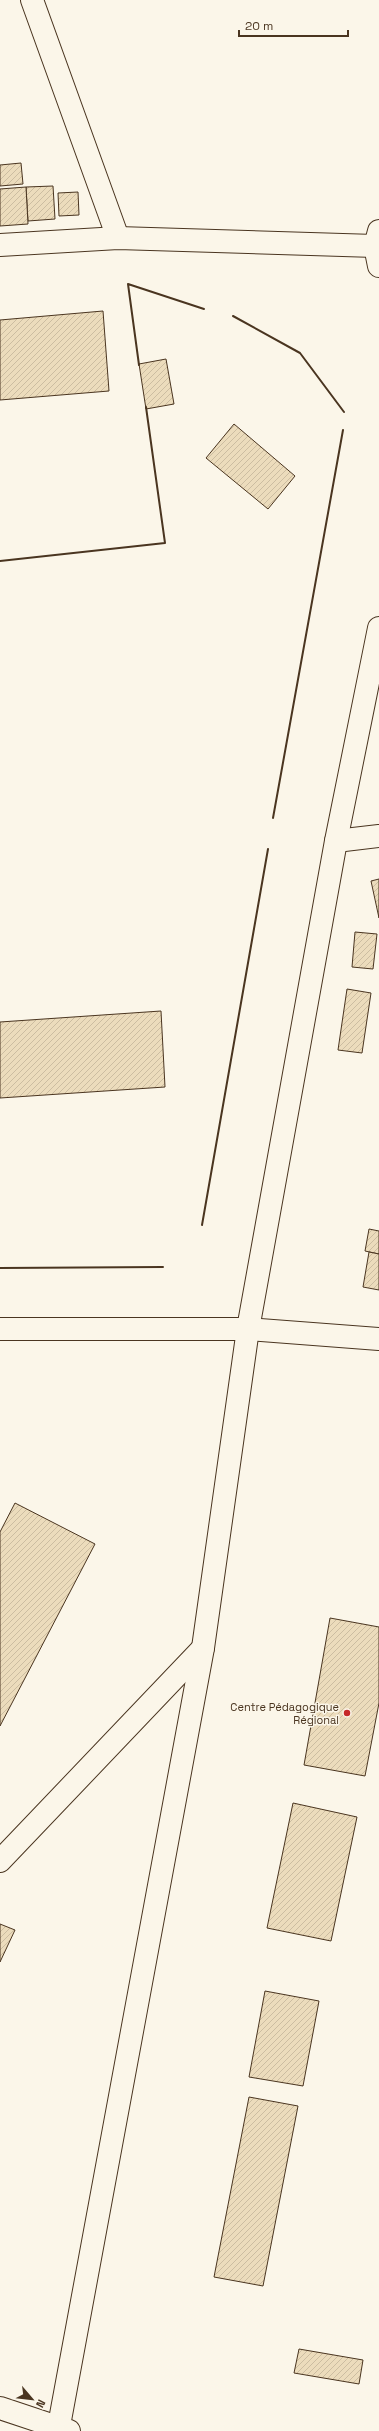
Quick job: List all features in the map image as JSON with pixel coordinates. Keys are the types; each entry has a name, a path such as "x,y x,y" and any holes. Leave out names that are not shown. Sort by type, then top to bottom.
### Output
{"street":[{"path":"32,0 118,238"},
{"path":"0,245 118,238 378,248"},
{"path":"0,2408 62,2430 203,1648 248,1329 336,841 379,628"},
{"path":"336,841 379,836"},
{"path":"0,1329 248,1329 379,1339"},
{"path":"0,1861 203,1648"}],"building":[{"path":"21,163 23,184 0,186 0,165"},
{"path":"53,186 55,219 28,221 26,187"},
{"path":"26,187 28,224 0,226 0,189"},
{"path":"78,192 79,215 59,216 58,193"},
{"path":"103,311 109,391 0,400 0,320"},
{"path":"166,359 174,404 146,409 139,364"},
{"path":"234,424 295,476 268,509 206,458"},
{"path":"379,879 379,918 371,881"},
{"path":"355,932 377,934 373,969 352,967"},
{"path":"347,989 371,993 362,1053 338,1050"},
{"path":"161,1011 165,1087 0,1098 0,1022"},
{"path":"369,1229 379,1231 379,1254 365,1251"},
{"path":"369,1252 379,1254 379,1290 363,1287"},
{"path":"15,1503 95,1544 0,1726 0,1532"},
{"path":"330,1618 379,1627 379,1703 365,1776 304,1765"},
{"path":"293,1803 357,1817 331,1941 267,1928"},
{"path":"0,1924 15,1930 0,1962"},
{"path":"265,1991 319,2001 303,2086 249,2077"},
{"path":"249,2097 298,2106 263,2286 214,2277"},
{"path":"299,2349 363,2360 359,2384 294,2373"}],"wall":[{"path":"139,365 128,284 204,309"},
{"path":"233,316 300,353 344,412"},
{"path":"0,561 165,543 146,407"},
{"path":"273,818 343,430"},
{"path":"202,1225 268,849"},
{"path":"0,1268 163,1267"}],"place":[{"name":"Centre Pédagogique Régional","path":"347,1713"}]}
